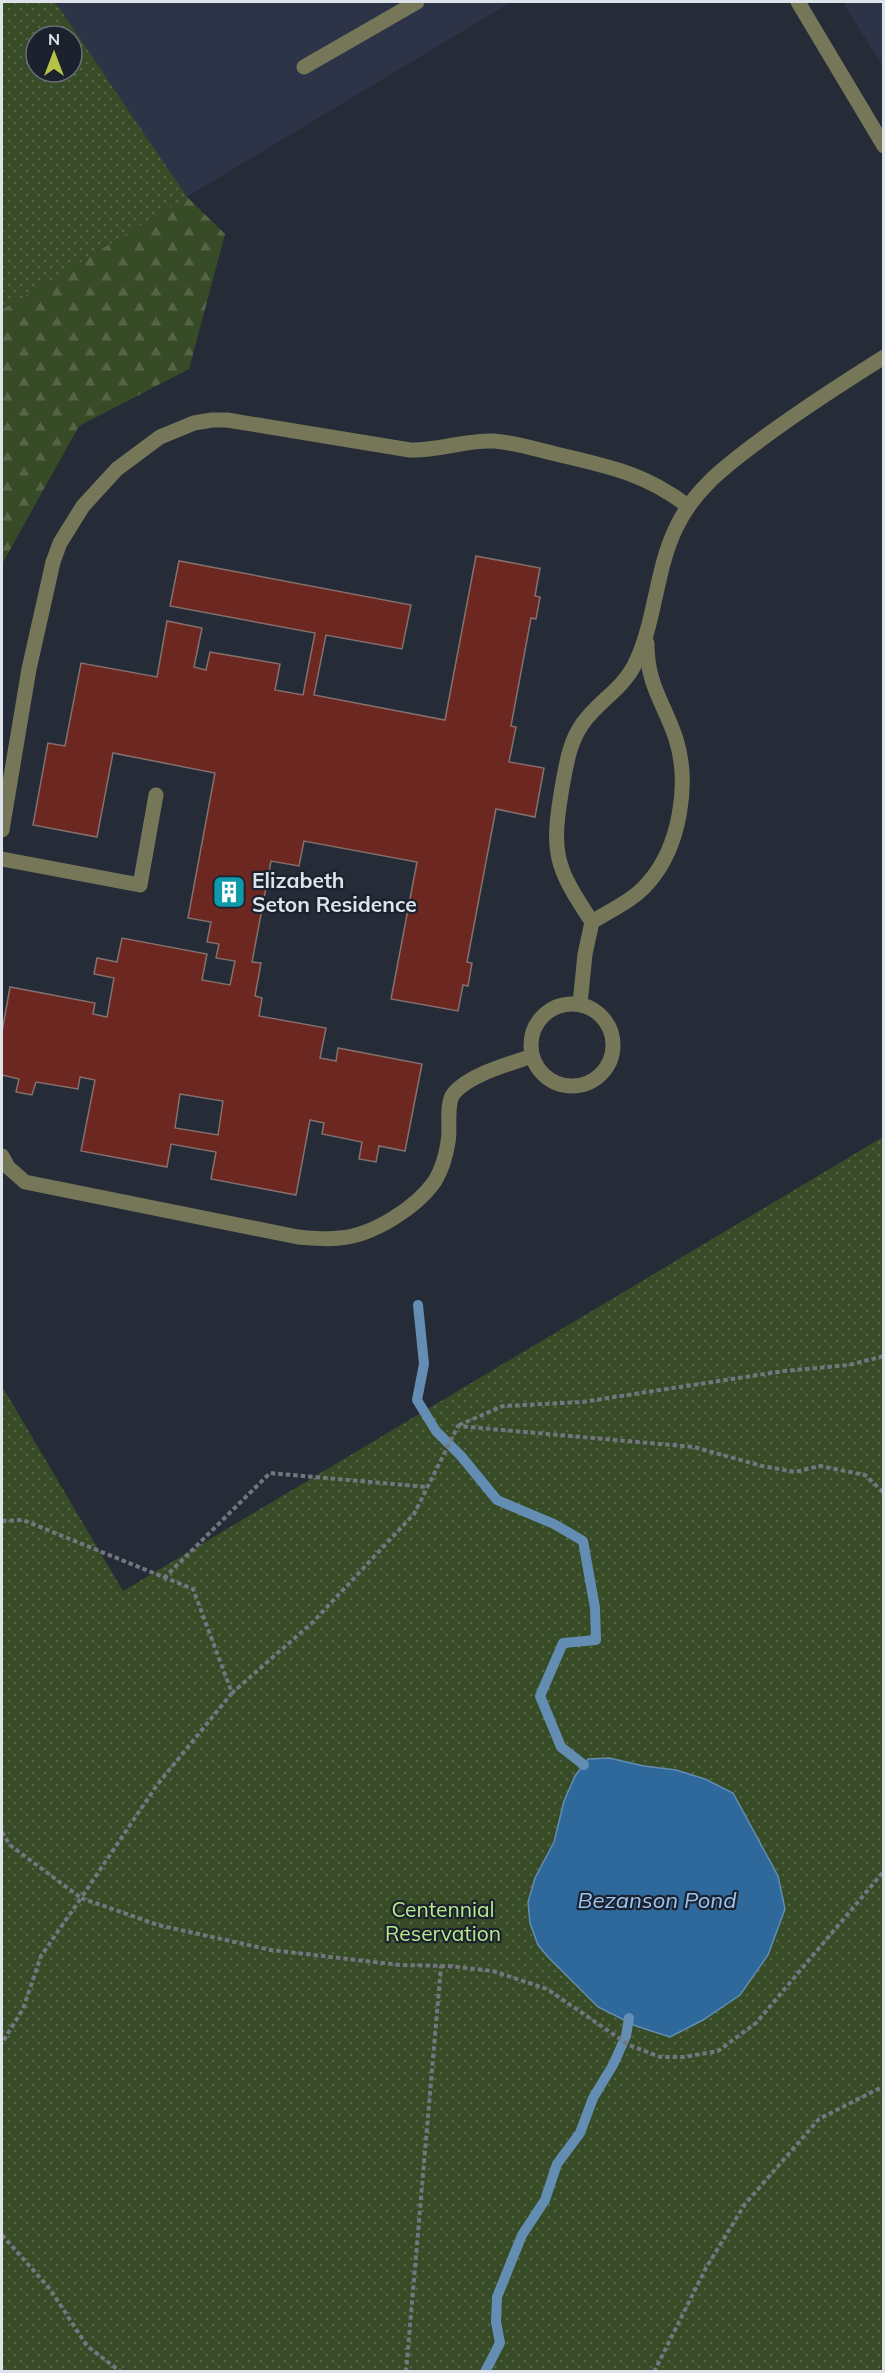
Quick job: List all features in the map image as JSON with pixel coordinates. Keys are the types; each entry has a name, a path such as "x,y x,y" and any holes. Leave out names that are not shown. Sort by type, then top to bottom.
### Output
{"street":[{"path":"304,67 417,2"},
{"path":"798,2 884,146"},
{"path":"592,922 567,885 556,850 556,820 569,752 582,724 621,684 632,669 647,634 666,551 688,506 703,486 734,460 815,400 884,357"},
{"path":"2,830 29,669 47,584 60,543 83,506 117,469 160,437 179,428 194,423 227,420 410,450 434,449 477,442 509,443 636,475 662,488 688,506"},
{"path":"580,1004 585,954 592,922 633,897 648,884 661,865 676,822 682,778 680,756 676,739 656,695 648,668 647,634"},
{"path":"2,859 140,885 156,795"},
{"path":"580,1004 602,1015 610,1028 613,1042 612,1055 607,1067 599,1076 576,1086 564,1085 553,1082 543,1074 532,1056 532,1033 541,1017 555,1006 580,1004"},
{"path":"2,1156 8,1167 25,1182 298,1237 340,1239 372,1230 391,1220 434,1181 445,1160 449,1139 451,1100 454,1093 472,1080 532,1056"}],"path":[{"path":"2,2043 23,2009 42,1956 157,1785 232,1693 320,1614 414,1514 458,1426 503,1406 582,1402 784,1371 849,1365 884,1356"},
{"path":"458,1426 693,1448 795,1472 820,1466 865,1475 884,1493"},
{"path":"164,1578 270,1473 427,1486"},
{"path":"2,1521 23,1520 193,1589 232,1693"},
{"path":"2,1832 10,1845 81,1898 158,1925 271,1950 400,1965 493,1971 547,1989 629,2045 660,2057 684,2057 718,2051 756,2023 884,1871"},
{"path":"406,2372 441,1966"},
{"path":"654,2372 706,2268 745,2204 819,2119 884,2086"},
{"path":"2,2235 50,2289 87,2346 121,2372"}],"shaded area":[{"path":"55,2 511,2 187,197 84,45 84,24 70,24"},
{"path":"843,2 883,2 883,67"}],"green space":[{"path":"2,2 55,2 70,24 24,24 24,84 84,84 84,45 187,197 225,234 189,369 79,426 2,564"},
{"path":"2,2 55,2 70,24 24,24 24,84 84,84 84,45 187,197 2,310"},
{"name":"Centennial Reservation","path":"883,1137 883,2371 2,2371 2,1386 123,1591"}],"water":[{"name":"Bezanson Pond","path":"609,1758 676,1770 705,1779 733,1793 778,1876 785,1909 768,1955 740,1995 703,2020 670,2037 636,2026 598,2007 538,1945 530,1923 528,1902 535,1878 554,1842 564,1801 575,1776 588,1759"}],"building":[{"name":"Elizabeth Seton Residence","path":"476,556 540,568 535,596 540,597 536,619 531,618 511,726 516,727 509,762 544,768 535,817 496,809 467,962 472,963 468,986 463,985 458,1011 391,999 417,862 304,841 299,866 271,861 252,962 261,963 255,996 262,998 259,1016 326,1028 320,1058 336,1061 338,1048 422,1064 405,1151 379,1146 376,1162 359,1159 362,1142 322,1134 324,1123 310,1120 296,1195 211,1179 216,1152 171,1144 167,1167 81,1151 95,1080 80,1077 78,1089 36,1082 32,1095 16,1092 19,1079 2,1075 2,1032 10,987 95,1003 93,1014 107,1017 114,978 94,974 97,958 117,962 122,938 207,954 202,980 230,985 235,961 216,958 219,944 207,942 211,922 188,918 215,773 113,753 97,837 33,825 48,743 65,746 81,663 157,677 167,621 202,628 194,667 206,670 210,652 280,664 275,690 303,695 315,633 170,606 179,561 411,605 402,649 326,635 314,695 445,720","holes":["180,1094 223,1101 218,1135 175,1128"]}],"waterway":[{"path":"418,1305 424,1364 417,1400 436,1431 461,1456 497,1500 554,1524 583,1541 595,1608 596,1640 563,1643 540,1696 561,1747 584,1765"},
{"path":"485,2372 500,2343 496,2322 497,2297 522,2235 545,2200 557,2164 580,2133 593,2098 613,2065 626,2036 629,2018"}],"place":[{"name":"Elizabeth Seton Residence","path":"229,892"}]}
